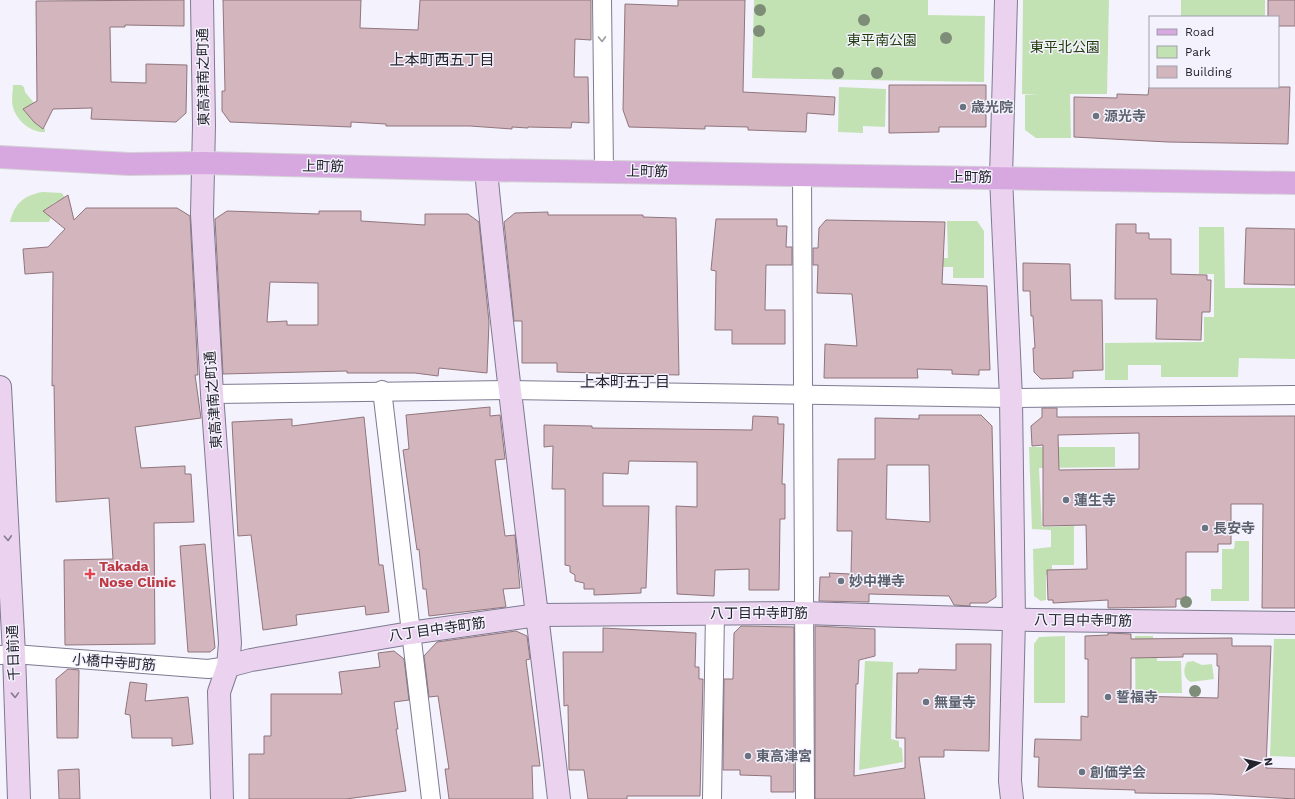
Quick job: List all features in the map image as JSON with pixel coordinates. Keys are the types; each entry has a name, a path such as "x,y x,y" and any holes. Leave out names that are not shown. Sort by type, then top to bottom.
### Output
{"main road":[{"name":"上町筋","path":"0,157 114,164 203,163 486,170 604,170 802,175 1001,177 1295,183"}],"street":[{"name":"東高津南之町通","path":"202,0 204,125 202,214 212,394 230,643 228,666 219,692 222,799"},
{"path":"602,0 604,170"},
{"path":"1006,0 1001,177 1011,398 1014,619 1010,781 1012,799"},
{"path":"486,170 508,390 538,615 559,799"},
{"path":"802,175 805,799"},
{"name":"千日前通","path":"0,387 7,654 19,799"},
{"path":"382,390 431,799"},
{"path":"212,394 382,390 508,390 1011,398 1295,395"},
{"path":"712,799 715,612"},
{"name":"八丁目中寺町筋","path":"228,666 252,660 410,633 538,615 715,612 1014,619 1295,623"},
{"name":"小橋中寺町筋","path":"7,654 208,669 228,666"}],"green space":[{"name":"東平南公園","path":"754,0 928,0 928,15 985,16 984,82 752,78"},
{"name":"東平北公園","path":"1023,0 1109,0 1107,94 1070,94 1071,138 1036,138 1025,130 1025,95 1038,95 1022,94"},
{"path":"1181,0 1265,0 1265,16 1181,16"},
{"path":"13,85 21,85 24,87 25,92 34,103 37,124 45,129 45,132 40,132 30,128 17,117 12,104"},
{"path":"839,87 886,89 885,127 863,126 863,133 838,132"},
{"path":"42,192 62,193 65,198 54,203 44,211 51,217 49,222 10,222 14,210 21,201"},
{"path":"947,221 977,221 984,231 984,278 953,278 953,267 940,267 940,258 948,258"},
{"path":"1199,227 1224,227 1225,288 1295,288 1295,359 1239,358 1238,377 1161,377 1161,365 1128,365 1128,380 1105,380 1105,343 1204,342 1204,317 1214,317 1214,274 1199,274"},
{"path":"1029,447 1115,447 1115,467 1039,468 1042,527 1074,526 1074,565 1052,565 1052,575 1046,575 1046,600 1041,601 1034,596 1033,549 1051,547 1051,530 1032,529"},
{"path":"1235,541 1249,541 1249,601 1211,601 1211,589 1222,589 1222,549 1234,549"},
{"path":"1065,636 1065,703 1034,703 1034,644 1039,637"},
{"path":"1135,636 1153,636 1153,653 1157,653 1157,661 1181,661 1182,693 1150,693 1151,768 1136,768"},
{"path":"1274,639 1295,639 1295,757 1270,756"},
{"path":"865,661 893,662 891,739 899,741 899,747 902,748 903,762 859,770"},
{"path":"1193,661 1202,665 1212,664 1214,679 1191,682 1188,681 1184,673 1185,667 1187,662"}],"building":[{"path":"184,0 184,26 125,25 125,27 110,27 111,82 146,83 146,64 187,65 186,113 176,122 91,119 92,108 53,109 43,129 34,122 23,109 37,101 36,1"},
{"path":"223,0 361,0 360,28 418,30 420,0 591,0 591,40 575,39 574,77 588,77 589,123 572,122 571,128 512,127 512,129 470,126 386,126 386,124 351,122 351,127 230,122 222,111 222,91 225,91"},
{"path":"678,0 745,0 743,92 835,97 834,115 807,113 806,132 748,130 748,127 705,126 705,129 629,127 623,110 625,4 678,6"},
{"path":"1268,0 1295,0 1295,26 1279,26 1279,16 1268,16"},
{"path":"889,85 986,85 986,127 939,127 939,132 889,133"},
{"path":"1149,87 1290,87 1288,144 1168,142 1074,137 1074,97 1117,98 1117,94 1148,95"},
{"path":"68,195 74,220 86,208 177,208 190,216 198,375 195,375 201,418 135,427 141,468 185,466 185,474 191,474 194,522 154,523 155,644 65,645 64,560 113,559 109,498 56,502 54,385 52,386 53,272 25,274 23,249 48,247 65,229 43,211"},
{"path":"227,211 319,214 319,211 361,211 361,221 425,225 425,214 468,214 479,222 489,322 487,373 439,368 438,376 415,373 347,373 347,371 223,374 215,219","holes":["270,282 318,283 318,325 287,325 287,321 267,322"]},
{"path":"548,212 548,215 643,215 643,217 676,218 679,375 557,372 557,363 522,363 522,321 514,321 504,222 515,213"},
{"path":"716,219 777,219 777,226 787,226 786,247 792,247 792,265 766,265 765,310 785,310 785,344 732,344 732,330 715,330 716,271 711,270"},
{"path":"826,220 945,222 942,284 987,286 990,370 979,370 979,375 952,374 952,370 917,369 918,378 824,378 825,344 857,346 852,294 817,293 818,265 813,265 813,248 818,248 819,228"},
{"path":"1116,224 1136,224 1136,233 1149,233 1149,239 1171,239 1171,274 1207,275 1207,280 1211,280 1210,312 1202,312 1201,340 1156,339 1157,299 1115,299"},
{"path":"1246,228 1295,229 1295,285 1244,284"},
{"path":"1023,263 1070,264 1071,300 1102,300 1103,370 1073,371 1073,378 1041,379 1034,372 1033,348 1035,348 1033,316 1031,316 1030,291 1023,291"},
{"path":"490,407 490,416 500,415 505,459 495,460 505,536 515,535 520,588 503,589 506,607 429,616 426,589 423,589 419,549 417,550 403,450 409,449 406,415"},
{"path":"1042,408 1057,408 1057,417 1295,416 1295,608 1262,608 1263,504 1231,504 1231,544 1218,544 1218,552 1186,552 1186,599 1176,599 1176,607 1108,608 1108,600 1053,603 1053,600 1048,600 1047,570 1087,569 1086,525 1043,526 1043,445 1032,446 1031,426 1042,417","holes":["1139,433 1139,469 1059,470 1058,435"]},
{"path":"919,415 981,415 992,426 996,597 987,603 970,603 970,606 954,605 949,596 869,594 869,602 819,601 820,577 830,577 829,573 851,574 852,531 837,531 838,459 875,459 875,418 919,419","holes":["887,465 929,465 930,522 886,519"]},
{"path":"753,416 778,417 778,424 784,424 782,484 785,484 785,519 780,519 779,590 749,590 749,569 715,570 714,596 677,594 676,506 697,507 697,462 629,461 628,474 603,473 603,506 649,506 646,588 641,588 641,593 594,595 594,589 584,589 584,583 575,581 575,575 570,572 570,566 565,565 565,489 552,489 553,446 544,447 544,425 592,426 592,428 752,430"},
{"path":"364,417 379,565 383,565 389,612 366,615 365,606 296,615 297,625 263,630 251,535 238,536 232,422 292,419 292,426"},
{"path":"205,544 215,648 210,652 188,652 180,546"},
{"path":"741,626 794,627 794,792 771,792 771,776 740,775 740,770 723,770 724,679 733,679 734,633"},
{"path":"815,626 875,629 875,656 859,660 858,684 856,684 854,776 905,768 905,738 896,738 897,673 918,673 919,669 956,670 956,644 991,644 989,751 944,750 944,757 919,757 925,799 815,799"},
{"path":"603,628 696,633 695,667 699,667 699,679 703,679 700,796 627,796 627,799 588,799 584,770 569,770 568,705 564,706 563,652 603,652"},
{"path":"516,631 527,636 530,659 526,660 540,766 532,766 533,799 449,799 445,769 449,769 438,696 429,697 424,656 437,642"},
{"path":"1108,633 1131,634 1131,639 1232,638 1232,646 1271,646 1266,768 1295,769 1295,799 1212,794 1135,793 1135,790 1038,787 1039,757 1034,757 1035,739 1081,740 1081,716 1088,717 1088,659 1085,659 1085,636 1108,635","holes":["1183,654 1217,654 1217,666 1219,666 1218,698 1131,696 1131,658 1183,657"]},
{"path":"394,651 404,659 409,700 394,702 398,729 396,729 406,791 346,799 249,799 249,754 264,754 264,736 271,736 271,694 342,694 339,672 380,667 378,653"},
{"path":"68,669 79,670 78,738 57,738 56,679"},
{"path":"130,682 147,684 145,701 188,697 193,744 172,746 172,738 132,738 130,715 125,714"},
{"path":"79,769 80,799 59,799 58,770"}],"place":[{"name":"歳光院","path":"963,107"},
{"name":"源光寺","path":"1096,116"},
{"name":"蓮生寺","path":"1066,500"},
{"name":"長安寺","path":"1205,528"},
{"name":"Takada Nose Clinic","path":"90,574"},
{"name":"妙中禅寺","path":"841,581"},
{"name":"誓福寺","path":"1108,697"},
{"name":"無量寺","path":"926,702"},
{"name":"東高津宮","path":"748,756"},
{"name":"創価学会","path":"1082,772"}],"district":[{"name":"上本町西五丁目","path":"442,60"},
{"name":"上本町五丁目","path":"625,382"}]}
